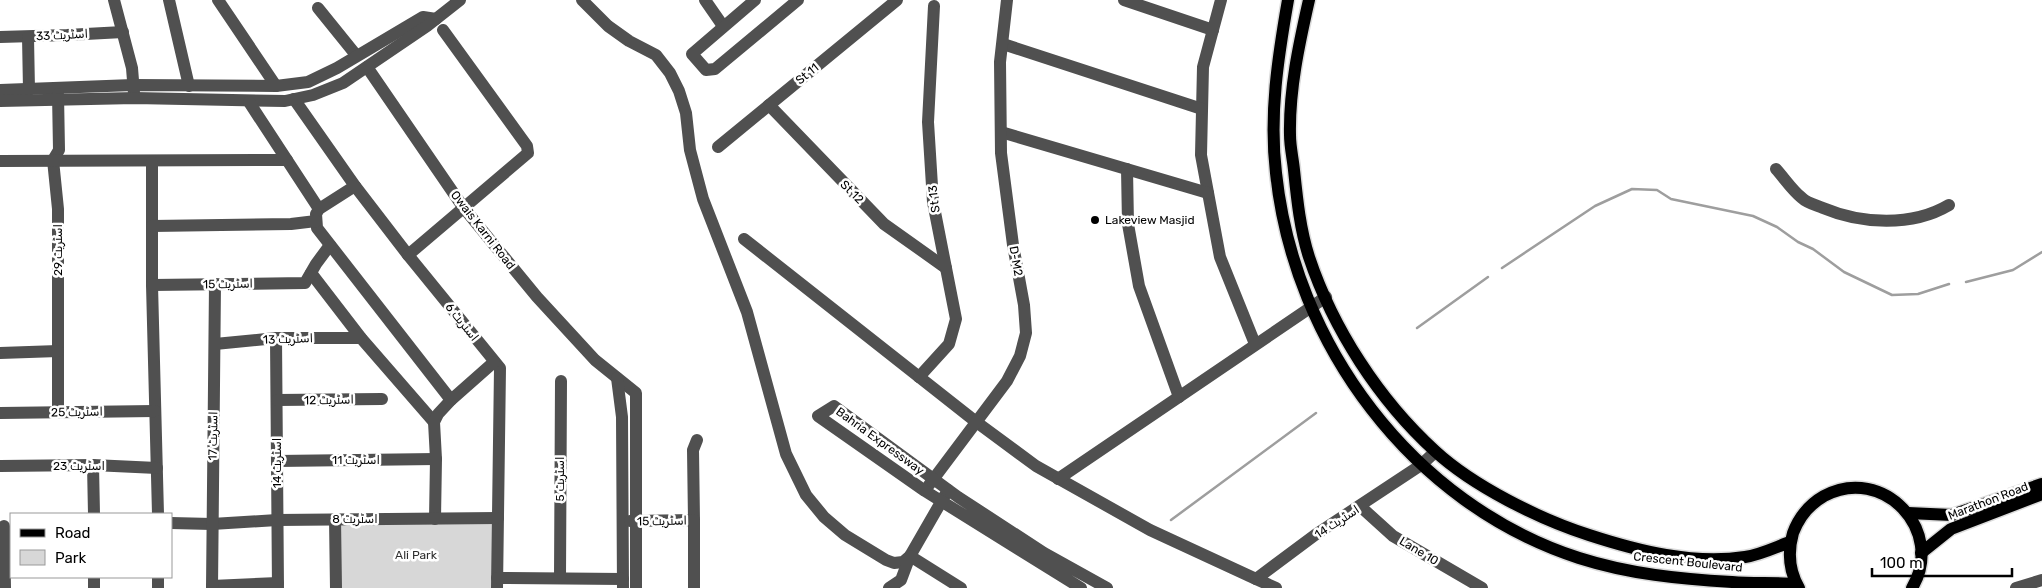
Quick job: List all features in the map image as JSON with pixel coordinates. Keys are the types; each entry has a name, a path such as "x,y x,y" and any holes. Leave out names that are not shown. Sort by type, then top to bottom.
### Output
{"main road":[{"name":"Crescent Boulevard","path":"1288,0 1280,46 1274,109 1275,164 1288,241 1301,285 1334,355 1357,390 1390,432 1421,465 1460,496 1493,518 1546,546 1610,567 1652,575 1798,586"},
{"name":"Crescent Boulevard","path":"1307,1 1295,69 1290,136 1297,198 1303,228 1309,255 1326,297 1361,363 1398,413 1436,452 1497,494 1533,513 1576,531 1627,547 1669,556 1744,557 1790,542"},
{"name":"Marathon Road","path":"1908,513 1952,515 2042,484"},
{"path":"1798,586 1789,556 1790,542 1804,512 1817,500 1832,492 1848,488 1865,488 1881,493 1896,501 1908,513 1918,532 1922,553 1919,574 1912,588"},
{"name":"Marathon Road","path":"1922,553 1951,529 2042,494"}],"street":[{"path":"114,0 132,68 134,92"},
{"path":"169,0 189,86"},
{"path":"218,0 276,86"},
{"path":"134,92 249,102 285,101 313,95 343,83 440,25 460,0"},
{"path":"582,0 608,26 628,41 656,55 670,73 686,113 690,150 703,200 747,312 786,454 806,495 824,517 845,535 886,560 894,563 903,562 910,556"},
{"path":"706,0 723,26"},
{"path":"755,0 692,54 706,70 715,69 798,0"},
{"name":"St 11","path":"718,147 897,0"},
{"name":"D-M2","path":"925,491 1007,381 1020,356 1026,333 1024,305 1013,245 1001,153 1000,62 1008,0"},
{"path":"1124,0 1213,30"},
{"path":"1221,0 1203,68 1201,155 1220,257 1255,344"},
{"name":"St 13","path":"919,377 949,344 956,318 933,202 928,122 934,6"},
{"path":"318,8 356,55"},
{"path":"0,101 58,95 134,92 189,86 276,86 308,82 337,68 423,17 440,25 527,146 528,153 408,255"},
{"name":"اسٹریٹ 33","path":"0,37 123,32"},
{"path":"28,37 29,90"},
{"path":"1003,44 1202,109"},
{"name":"Owais Karni Road","path":"367,67 463,207 537,297 595,360 636,393 636,588"},
{"path":"0,90 29,90 58,95"},
{"name":"اسٹریٹ 29","path":"58,95 59,150 53,160 58,209 58,412"},
{"name":"اسٹریٹ 6","path":"294,99 355,186 408,255 500,368 497,583"},
{"path":"249,102 287,160 318,215 317,228 451,400"},
{"name":"St 12","path":"768,105 884,224 946,268"},
{"path":"1001,132 1208,193"},
{"path":"0,161 152,162 287,160"},
{"path":"152,162 152,285 158,513"},
{"path":"1127,169 1128,224 1139,286 1179,397"},
{"path":"1776,169 1803,199 1828,210 1868,220 1905,219 1935,214 1949,205"},
{"path":"152,226 291,224 318,215 355,186"},
{"path":"744,239 975,422 1036,466 1150,530 1276,588"},
{"path":"330,245 308,278 434,422"},
{"name":"اسٹریٹ 15","path":"152,285 214,284 308,278"},
{"name":"اسٹریٹ 17","path":"212,587 214,284"},
{"path":"1058,479 1310,306 1326,297"},
{"name":"اسٹریٹ 13","path":"214,344 276,338 362,338"},
{"name":"اسٹریٹ 14","path":"276,338 278,586"},
{"path":"0,353 58,351"},
{"path":"435,520 436,459 434,422 438,414 451,400 494,362"},
{"path":"497,583 560,578 623,583 622,417 617,378"},
{"name":"اسٹریٹ 5","path":"560,381 560,578"},
{"name":"اسٹریٹ 12","path":"277,400 382,399"},
{"name":"Bahria Expressway","path":"1081,588 925,491 818,416 834,406 948,490 1044,553 1107,588"},
{"name":"اسٹریٹ 25","path":"0,413 155,411"},
{"path":"694,520 693,450 697,440"},
{"name":"اسٹریٹ 14","path":"1256,579 1315,536 1361,507 1421,465 1436,452"},
{"name":"اسٹریٹ 11","path":"277,461 436,459"},
{"path":"93,465 94,513"},
{"name":"اسٹریٹ 23","path":"0,466 93,465 157,468"},
{"path":"889,588 901,580 910,556 948,490"},
{"name":"Lane 10","path":"1361,507 1393,536 1482,588"},
{"name":"اسٹریٹ 8","path":"172,523 212,524 277,520 498,518"},
{"path":"335,519 336,588"},
{"name":"اسٹریٹ 15","path":"622,521 694,520 694,588"},
{"path":"5,526 5,588"},
{"path":"910,556 961,588"},
{"path":"2016,588 2042,580"},
{"path":"212,587 278,586"}],"green space":[{"name":"Ali Park","path":"338,521 494,522 493,588 339,588"}],"waterway":[{"path":"1502,268 1595,206 1632,189 1657,190 1671,199 1753,216 1777,227 1798,242 1813,249 1844,272 1892,295 1918,294 1949,284"},
{"path":"1966,282 2013,270 2042,252"},
{"path":"1417,328 1488,277"},
{"path":"1171,520 1316,413"}],"place":[{"name":"Lakeview Masjid","path":"1095,220"}]}
